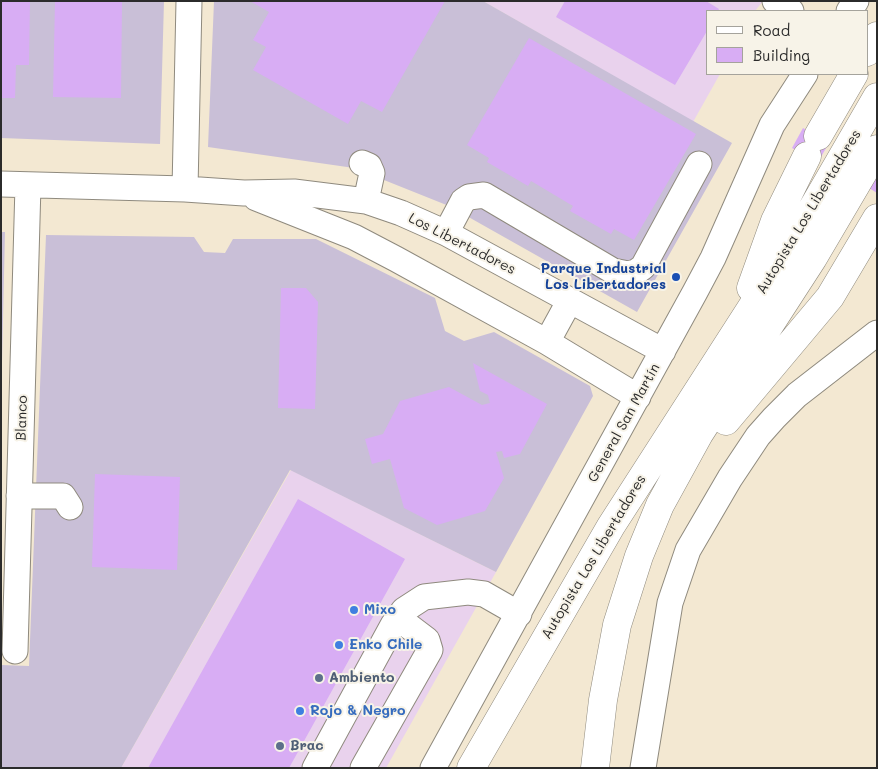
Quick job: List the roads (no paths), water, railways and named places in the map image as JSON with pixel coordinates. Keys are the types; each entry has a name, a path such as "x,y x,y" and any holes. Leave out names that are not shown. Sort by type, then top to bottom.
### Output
{"highway":[{"path":"868,50 877,36"},
{"name":"Autopista Los Libertadores","path":"724,351 757,273 782,206 813,146 853,75"},
{"name":"Autopista Los Libertadores","path":"471,768 611,526 807,220 877,97"},
{"name":"Autopista Los Libertadores","path":"595,768 608,663 620,616 639,556 660,505 685,457 813,258 877,149"},
{"name":"Autopista Los Libertadores","path":"639,556 677,493 726,422 830,297 877,218"}],"street":[{"path":"185,189 189,1"},
{"path":"775,1 789,10"},
{"name":"General San Martín","path":"432,768 713,258 772,125 804,75"},
{"path":"362,163 369,166 372,173 366,202"},
{"path":"446,233 463,201 469,197 484,195 613,271 628,274 636,272 644,267 699,164"},
{"name":"Los Libertadores","path":"1,184 185,189 244,193 310,193 366,202 446,233 663,351"},
{"name":"Blanco","path":"15,650 28,185"},
{"name":"Los Libertadores","path":"244,193 354,237 547,342 638,397"},
{"path":"547,342 570,300"},
{"path":"643,768 670,603 681,567 692,542 730,478 758,436 774,418 815,380 877,333"},
{"path":"19,496 64,496 70,507"},
{"path":"315,768 404,610 424,597 468,592 484,594 518,614"},
{"path":"363,768 430,650 427,640 398,618"}],"place":[{"name":"Parque Industrial Los Libertadores","path":"676,277"},
{"name":"Mixo","path":"354,610"},
{"name":"Enko Chile","path":"339,645"},
{"name":"Ambiento","path":"319,678"},
{"name":"Rojo & Negro","path":"300,711"},
{"name":"Brac","path":"280,746"}]}
